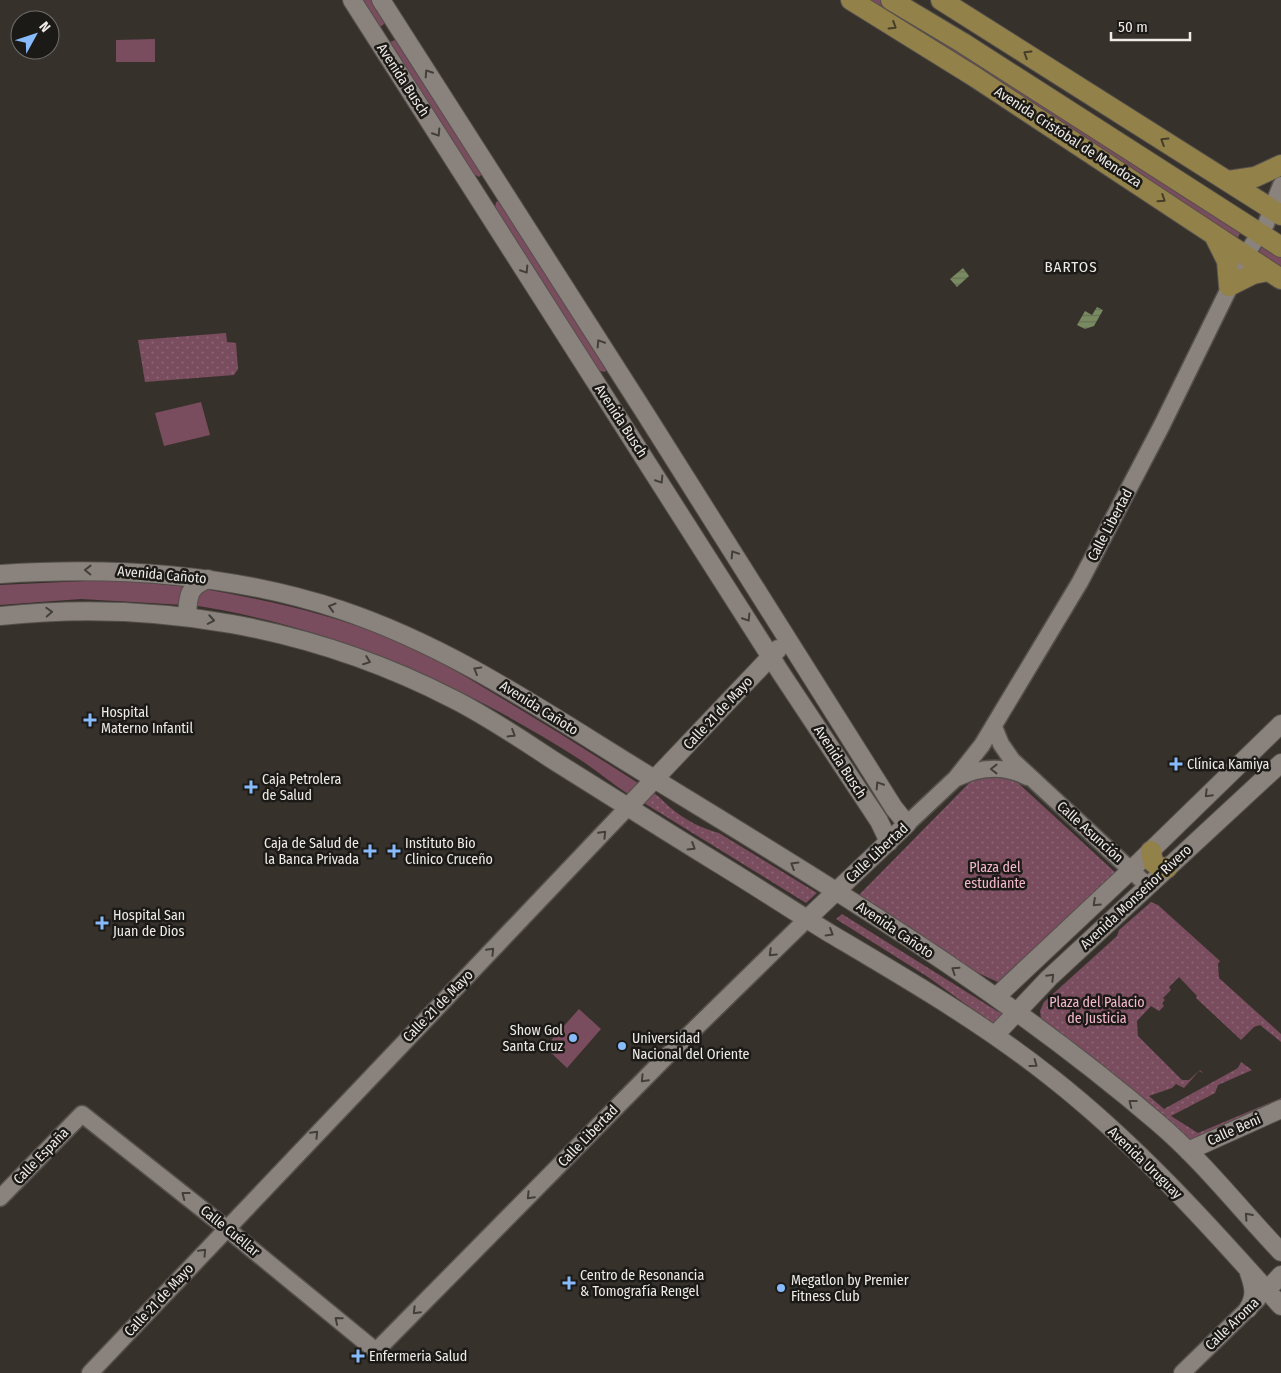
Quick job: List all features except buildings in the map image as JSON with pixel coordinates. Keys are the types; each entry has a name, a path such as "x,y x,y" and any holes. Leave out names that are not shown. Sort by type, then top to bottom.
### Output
{"main road":[{"name":"Avenida Busch","path":"352,0 611,403 781,673 879,822 889,842"},
{"name":"Avenida Busch","path":"381,0 647,416 894,808 908,824"},
{"name":"Avenida Cristóbal de Mendoza","path":"851,0 976,77 1275,275"},
{"name":"Avenida Cristóbal de Mendoza","path":"891,0 1267,221"},
{"name":"Avenida Cristóbal de Mendoza","path":"911,0 1267,221"},
{"name":"Avenida Cristóbal de Mendoza","path":"941,0 1228,180 1267,221 1281,247"},
{"path":"373,33 381,34 387,31 393,18"},
{"path":"1228,180 1255,177 1281,165"},
{"path":"468,182 480,182 488,175 489,169"},
{"path":"483,204 489,193 502,189"},
{"path":"1212,233 1220,244 1227,261 1229,286 1247,276 1275,275"},
{"path":"594,377 605,379 614,372 615,366"},
{"path":"611,403 614,390 628,387"},
{"path":"627,429 639,426 647,416"},
{"path":"641,451 641,445 648,436 659,436"},
{"name":"Avenida Cañoto","path":"0,574 61,570 123,570 208,579 262,588 301,598 338,609 412,637 458,659 504,686 836,891 1018,1012"},
{"path":"187,616 188,598 192,590 196,584 208,579"},
{"path":"0,616 77,610 125,611 187,616 246,626 298,638 348,654 406,677 476,711 995,1035"},
{"name":"Calle 21 de Mayo","path":"628,807 787,640"},
{"path":"781,673 781,668 786,660 790,658 800,659"},
{"name":"Avenida Monseñor Rivero","path":"996,997 1151,851 1281,724"},
{"name":"Avenida Monseñor Rivero","path":"995,1035 1049,978 1281,763"},
{"path":"879,822 887,819 894,808"},
{"name":"Calle Libertad","path":"807,919 908,824"},
{"path":"1151,851 1153,862 1160,867 1168,868"},
{"path":"1018,1012 1151,1117 1188,1151 1277,1246"},
{"name":"Avenida Uruguay","path":"995,1035 1054,1079 1136,1151 1281,1306"},
{"name":"Calle Beni","path":"1188,1151 1281,1109"},
{"path":"1248,1270 1254,1287 1254,1300 1248,1309"},
{"name":"Calle Aroma","path":"1267,1290 1281,1275"}],"street":[{"path":"1267,221 1281,177"},
{"path":"1267,221 1281,185"},
{"name":"Calle Libertad","path":"908,824 956,778 994,727 1080,582 1165,419 1229,286 1267,221"},
{"name":"Calle Asunción","path":"994,727 1005,750 1032,779 1148,886"},
{"name":"Calle Asunción","path":"956,778 968,772 990,768 1011,770 1032,779"},
{"name":"Calle 21 de Mayo","path":"90,1373 628,807"},
{"name":"Calle Libertad","path":"376,1351 664,1058 807,919"},
{"name":"Calle Cuéllar","path":"82,1114 226,1228 376,1351"},
{"name":"Calle España","path":"0,1198 82,1114"},
{"name":"Calle Aroma","path":"1182,1373 1267,1290"}],"green space":[{"path":"358,0 372,0 385,19 384,24 380,27 375,26"},
{"path":"866,0 883,0 1241,231 1236,242"},
{"path":"399,38 482,174 479,177 472,173 388,43"},
{"path":"155,39 155,62 116,62 116,40"},
{"path":"501,200 608,367 605,372 596,370 494,212 496,202"},
{"path":"1264,242 1281,253 1281,271 1256,256"},
{"path":"226,333 227,342 236,343 238,369 234,375 145,382 138,340"},
{"path":"201,402 210,435 164,446 155,413"},
{"path":"128,581 189,587 184,605 81,599 0,605 0,585"},
{"path":"204,589 275,603 321,615 367,629 405,644 475,682 638,783 628,794 585,763 534,731 441,682 393,661 294,627 191,605"},
{"name":"Plaza del estudiante","path":"982,775 1010,778 1017,782 1117,874 1000,983 954,962 854,900 973,779"},
{"path":"654,793 683,817 701,827 719,833 817,893 806,903 644,803"},
{"name":"Plaza del Palacio de Justicia","path":"1151,902 1158,905 1220,961 1218,964 1219,978 1281,1034 1281,1042 1260,1025 1254,1027 1241,1040 1196,998 1197,996 1179,977 1169,987 1171,990 1163,998 1165,1000 1162,1003 1164,1006 1159,1011 1151,1006 1137,1021 1138,1036 1182,1080 1189,1080 1200,1070 1203,1073 1199,1071 1184,1088 1176,1084 1172,1088 1149,1096 1164,1109 1238,1068 1241,1062 1252,1070 1218,1085 1215,1093 1171,1116 1198,1133 1281,1098 1281,1104 1191,1142 1041,1018 1040,1011 1044,1002 1117,936 1119,930"},
{"path":"842,914 997,1011 1010,1016 996,1026 928,977 836,919"},
{"name":"Show Gol Santa Cruz","path":"579,1009 601,1029 567,1068 545,1047"}],"shaded area":[{"path":"963,268 969,276 957,287 950,279"},
{"path":"1097,307 1103,310 1094,326 1085,329 1077,325 1085,311 1092,315"}],"place":[{"name":"Hospital Materno Infantil","path":"90,720"},
{"name":"Clínica Kamiya","path":"1176,764"},
{"name":"Caja Petrolera de Salud","path":"251,787"},
{"name":"Caja de Salud de la Banca Privada","path":"370,851"},
{"name":"Instituto Bio Clinico Cruceño","path":"394,851"},
{"name":"Hospital San Juan de Dios","path":"102,923"},
{"name":"Show Gol Santa Cruz","path":"573,1038"},
{"name":"Universidad Nacional del Oriente","path":"622,1046"},
{"name":"Centro de Resonancia & Tomografía Rengel","path":"569,1283"},
{"name":"Megatlon by Premier Fitness Club","path":"781,1288"},
{"name":"Enfermeria Salud","path":"358,1356"}],"district":[{"name":"BARTOS","path":"1071,267"}]}
